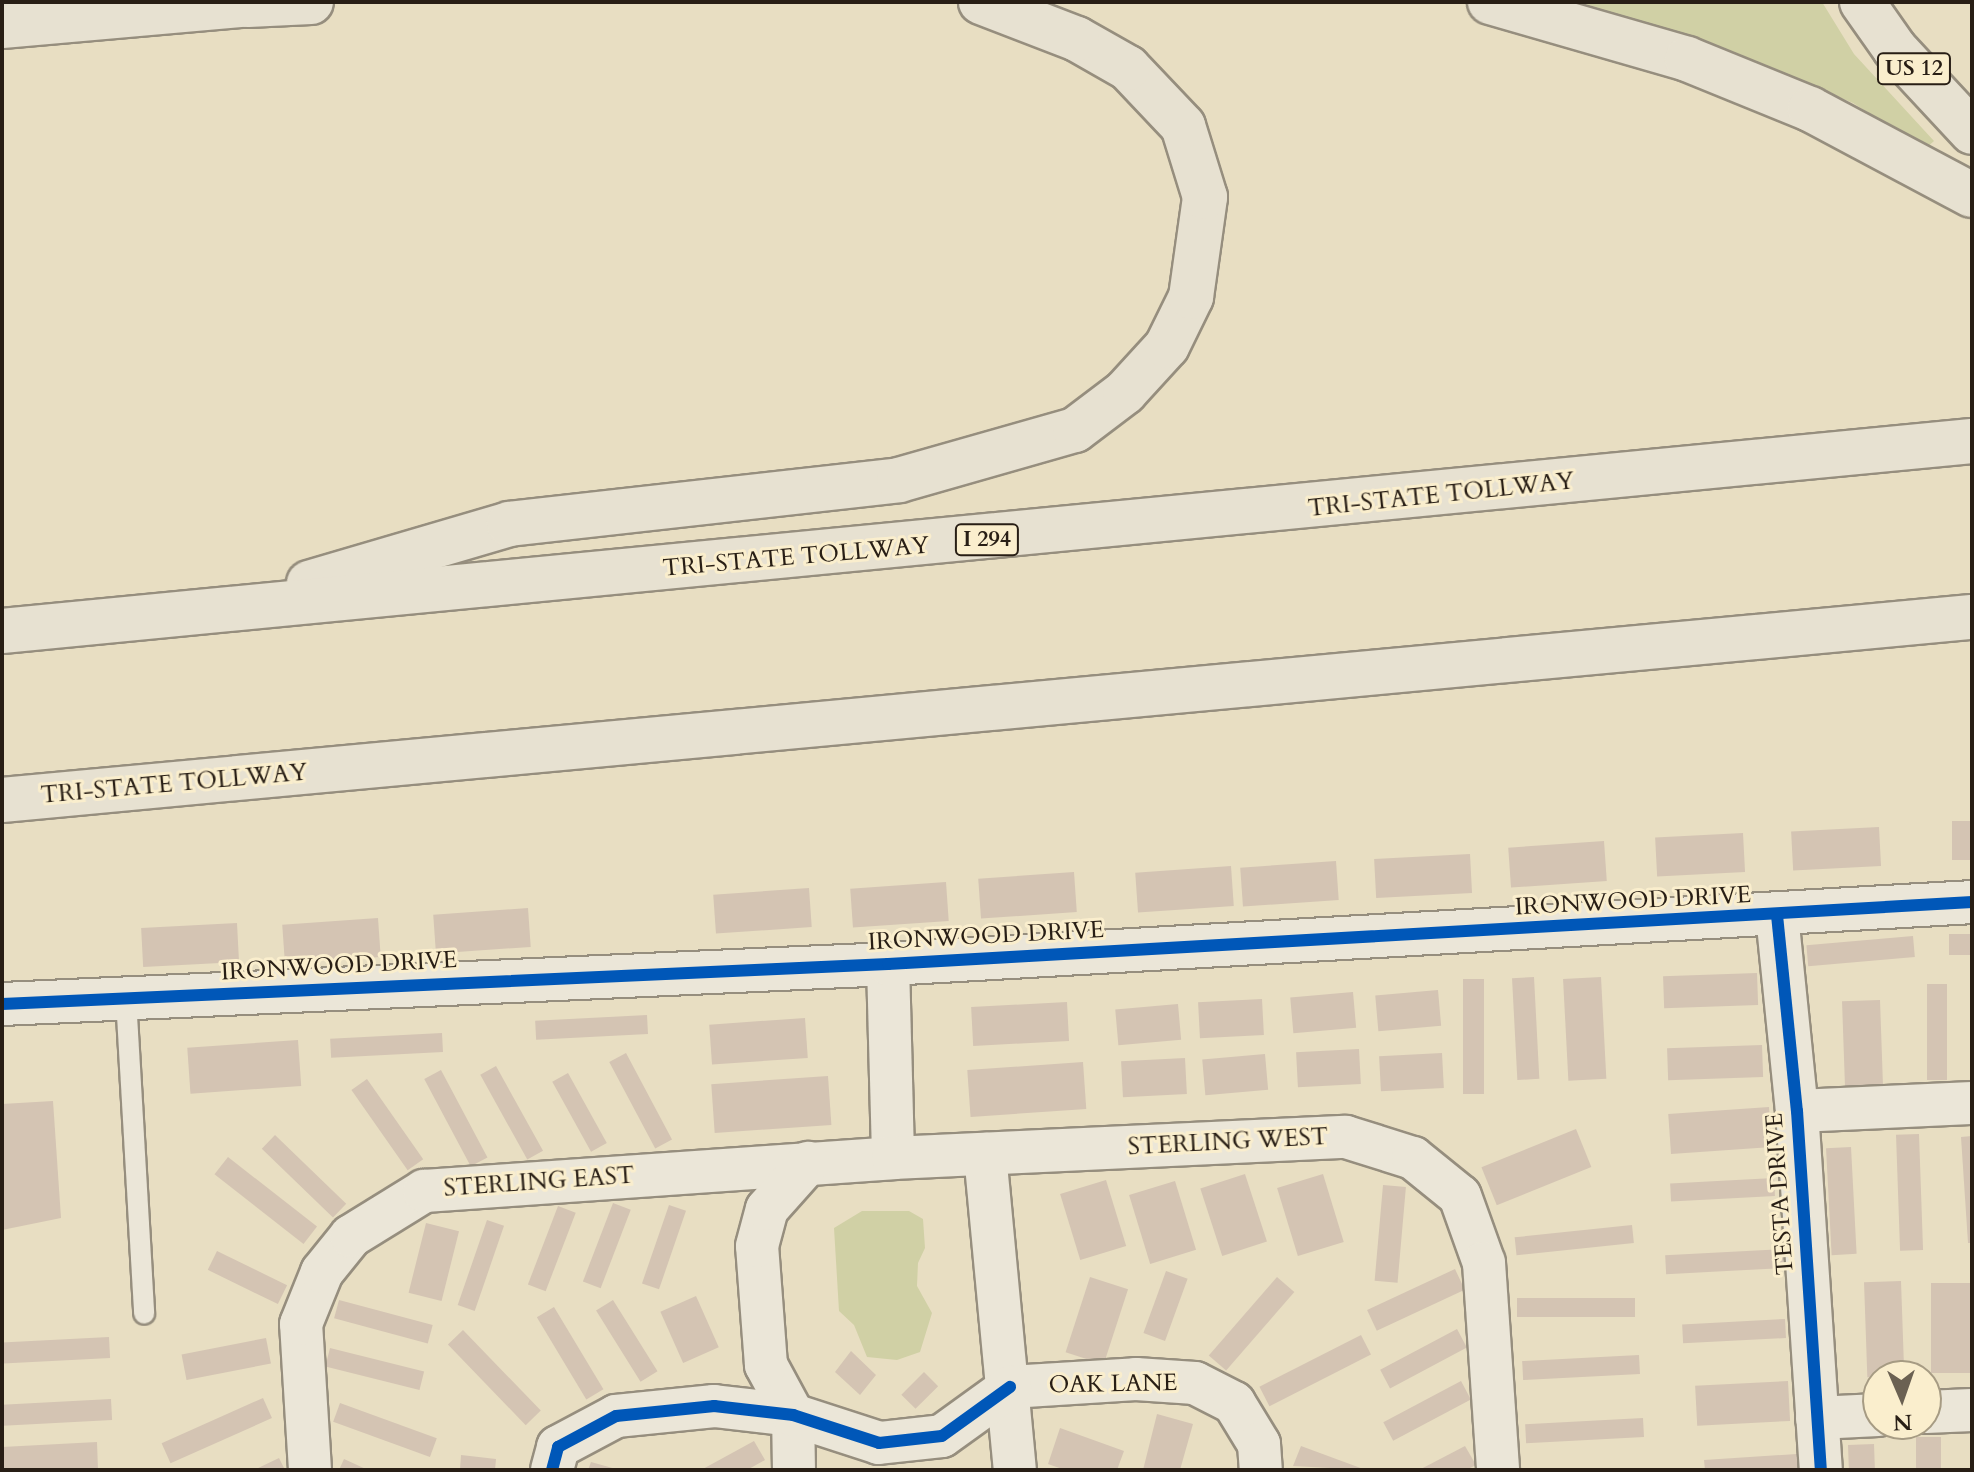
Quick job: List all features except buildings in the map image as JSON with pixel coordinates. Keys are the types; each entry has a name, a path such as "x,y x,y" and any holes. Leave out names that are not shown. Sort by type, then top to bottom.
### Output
{"highway":[{"path":"2,26 311,2"},
{"path":"216,611 509,524 899,480 1075,430 1125,392 1167,346 1191,297 1205,197 1183,126 1128,68 1077,39 981,2"},
{"path":"1490,2 1701,65 1810,109 1972,195"},
{"name":"US 12","path":"1862,2 1895,49 1972,132"},
{"name":"TRI-STATE TOLLWAY","path":"2,631 1132,526 1972,441"},
{"name":"TRI-STATE TOLLWAY","path":"2,800 1972,617"}],"street":[{"name":"IRONWOOD DRIVE","path":"2,1004 888,964 1972,902"},
{"name":"TESTA DRIVE","path":"1777,915 1797,1111 1821,1470"},
{"path":"888,964 893,1158"},
{"name":"TESTA DRIVE","path":"1797,1111 1972,1103"},
{"name":"STERLING WEST","path":"893,1158 1346,1137 1413,1158 1460,1196 1484,1263 1498,1470"},
{"path":"985,1154 1010,1387 1015,1470"},
{"name":"STERLING EAST","path":"310,1470 301,1324 322,1272 351,1236 424,1191 893,1158"},
{"path":"794,1470 793,1415 766,1365 757,1246 767,1209 808,1163"},
{"name":"OAK LANE","path":"1010,1387 1136,1379 1195,1383 1234,1403 1259,1444 1261,1470"},
{"path":"552,1470 558,1447 616,1416 714,1406 793,1415 879,1443 942,1436 1010,1387"},
{"path":"1942,1411 1972,1410"},
{"path":"1817,1418 1862,1416"}],"lane":[{"path":"126,998 144,1313"}],"green space":[{"path":"1579,2 1822,2 1854,54 1934,141 1925,149 1853,103 1718,46"},
{"path":"862,1211 909,1211 923,1219 925,1248 918,1263 917,1286 932,1313 920,1352 897,1360 867,1357 854,1325 839,1311 834,1228"}],"cycle path":[{"path":"2,1004 888,964 1972,902"},
{"path":"1777,915 1797,1111 1821,1470"},
{"path":"552,1470 558,1447 616,1416 714,1406 793,1415 879,1443 942,1436 1010,1387"}]}
